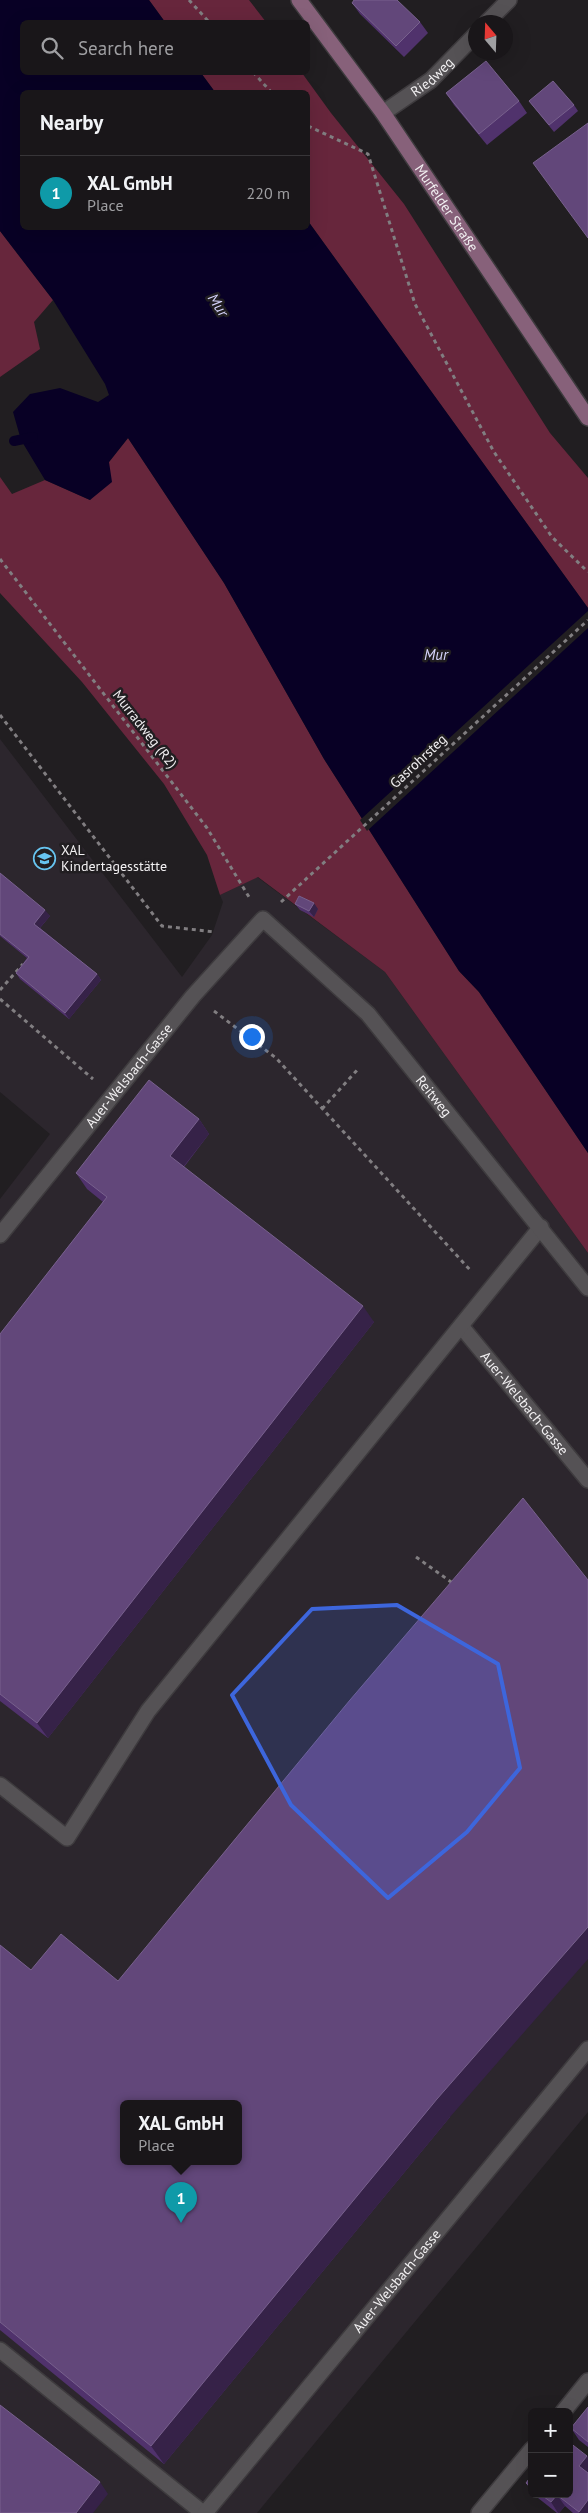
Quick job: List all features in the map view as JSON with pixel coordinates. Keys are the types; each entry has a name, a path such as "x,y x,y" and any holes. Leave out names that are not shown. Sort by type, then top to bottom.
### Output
{"street":[{"name":"Murfelder Straße","path":"299,0 383,113 588,418"},
{"path":"494,15 509,0"},
{"name":"Riedweg","path":"383,113 431,80 468,42"},
{"name":"Auer-Welsbach-Gasse","path":"0,1235 193,996 263,919"},
{"name":"Reitweg","path":"263,919 368,1014 541,1227 588,1288"},
{"path":"0,1784 67,1838 148,1712 541,1227"},
{"name":"Auer-Welsbach-Gasse","path":"462,1326 588,1480"},
{"name":"Auer-Welsbach-Gasse","path":"0,2350 204,2513 588,2049"},
{"path":"566,2408 588,2381"},
{"path":"479,2513 529,2453"}],"path":[{"path":"189,0 207,20"},
{"path":"256,75 269,90"},
{"path":"310,127 368,154 416,304 494,452 552,537 588,572"},
{"name":"Murradweg (R2)","path":"0,559 207,828 263,919"},
{"name":"Gasrohrsteg","path":"263,919 588,620"},
{"path":"0,715 162,926 248,936"},
{"path":"0,990 25,962"},
{"path":"193,996 276,1058 490,1291"},
{"path":"0,999 95,1080 111,1098"},
{"path":"322,1108 359,1068"},
{"path":"416,1557 455,1584"}],"highlighted area":[{"path":"397,1605 498,1664 520,1768 467,1832 388,1898 291,1805 232,1695 312,1609"}],"shaded area":[{"path":"149,0 249,0 264,20 164,20"},
{"path":"202,75 303,75 331,113 404,204 550,433 588,478 588,608 310,224 310,90 214,90"},
{"path":"0,231 53,300 34,322 40,349 0,377"},
{"path":"128,438 224,583 324,759 459,971 479,992 588,1153 588,1253 385,972 258,877 220,895 207,855 164,784 82,682 0,593 0,477 12,494 45,480 90,500 109,462"},
{"path":"0,739 182,977 212,935 223,902 220,895 257,877 385,972 588,1253 588,2112 257,2513 0,2513 0,1199 50,1134 0,1092"}],"water":[{"name":"Mur","path":"0,0 149,0 164,20 20,20 20,75 202,75 214,90 20,90 20,230 310,230 310,224 588,608 588,1153 479,992 459,971 324,759 224,583 128,438 109,462 112,482 90,500 45,480 21,440 13,412 30,394 60,388 98,402 109,395 105,384 53,300 0,231"}],"pier":[{"path":"588,611 588,628 367,831 360,820"}],"building":[{"path":"354,0 397,0 420,22 396,46 352,3"},
{"path":"486,61 519,101 479,134 446,93"},
{"path":"553,81 574,105 549,125 529,101"},
{"path":"588,123 588,238 533,163"},
{"path":"0,873 45,910 34,924 97,974 65,1013 16,973 29,957 0,934"},
{"path":"299,896 314,903 309,911 295,904"},
{"path":"149,1080 199,1119 170,1156 363,1306 37,1723 0,1694 0,1334 107,1197 76,1173"},
{"path":"523,1498 588,1580 588,1927 437,2099 151,2446 0,2322 0,1945 31,1970 61,1934 118,1981 350,1700"},
{"path":"0,2405 100,2482 76,2513 0,2513"},
{"path":"588,2407 588,2442 573,2430 573,2426"},
{"path":"573,2445 587,2456 579,2466 588,2473 588,2500 579,2512 561,2498 573,2498"},
{"path":"546,2498 554,2498 551,2502"}],"waterway":[{"path":"14,441 33,437"}],"place":[{"name":"XAL Kindertagesstätte","path":"45,858"},
{"name":"XAL GmbH","path":"181,2223"}]}
